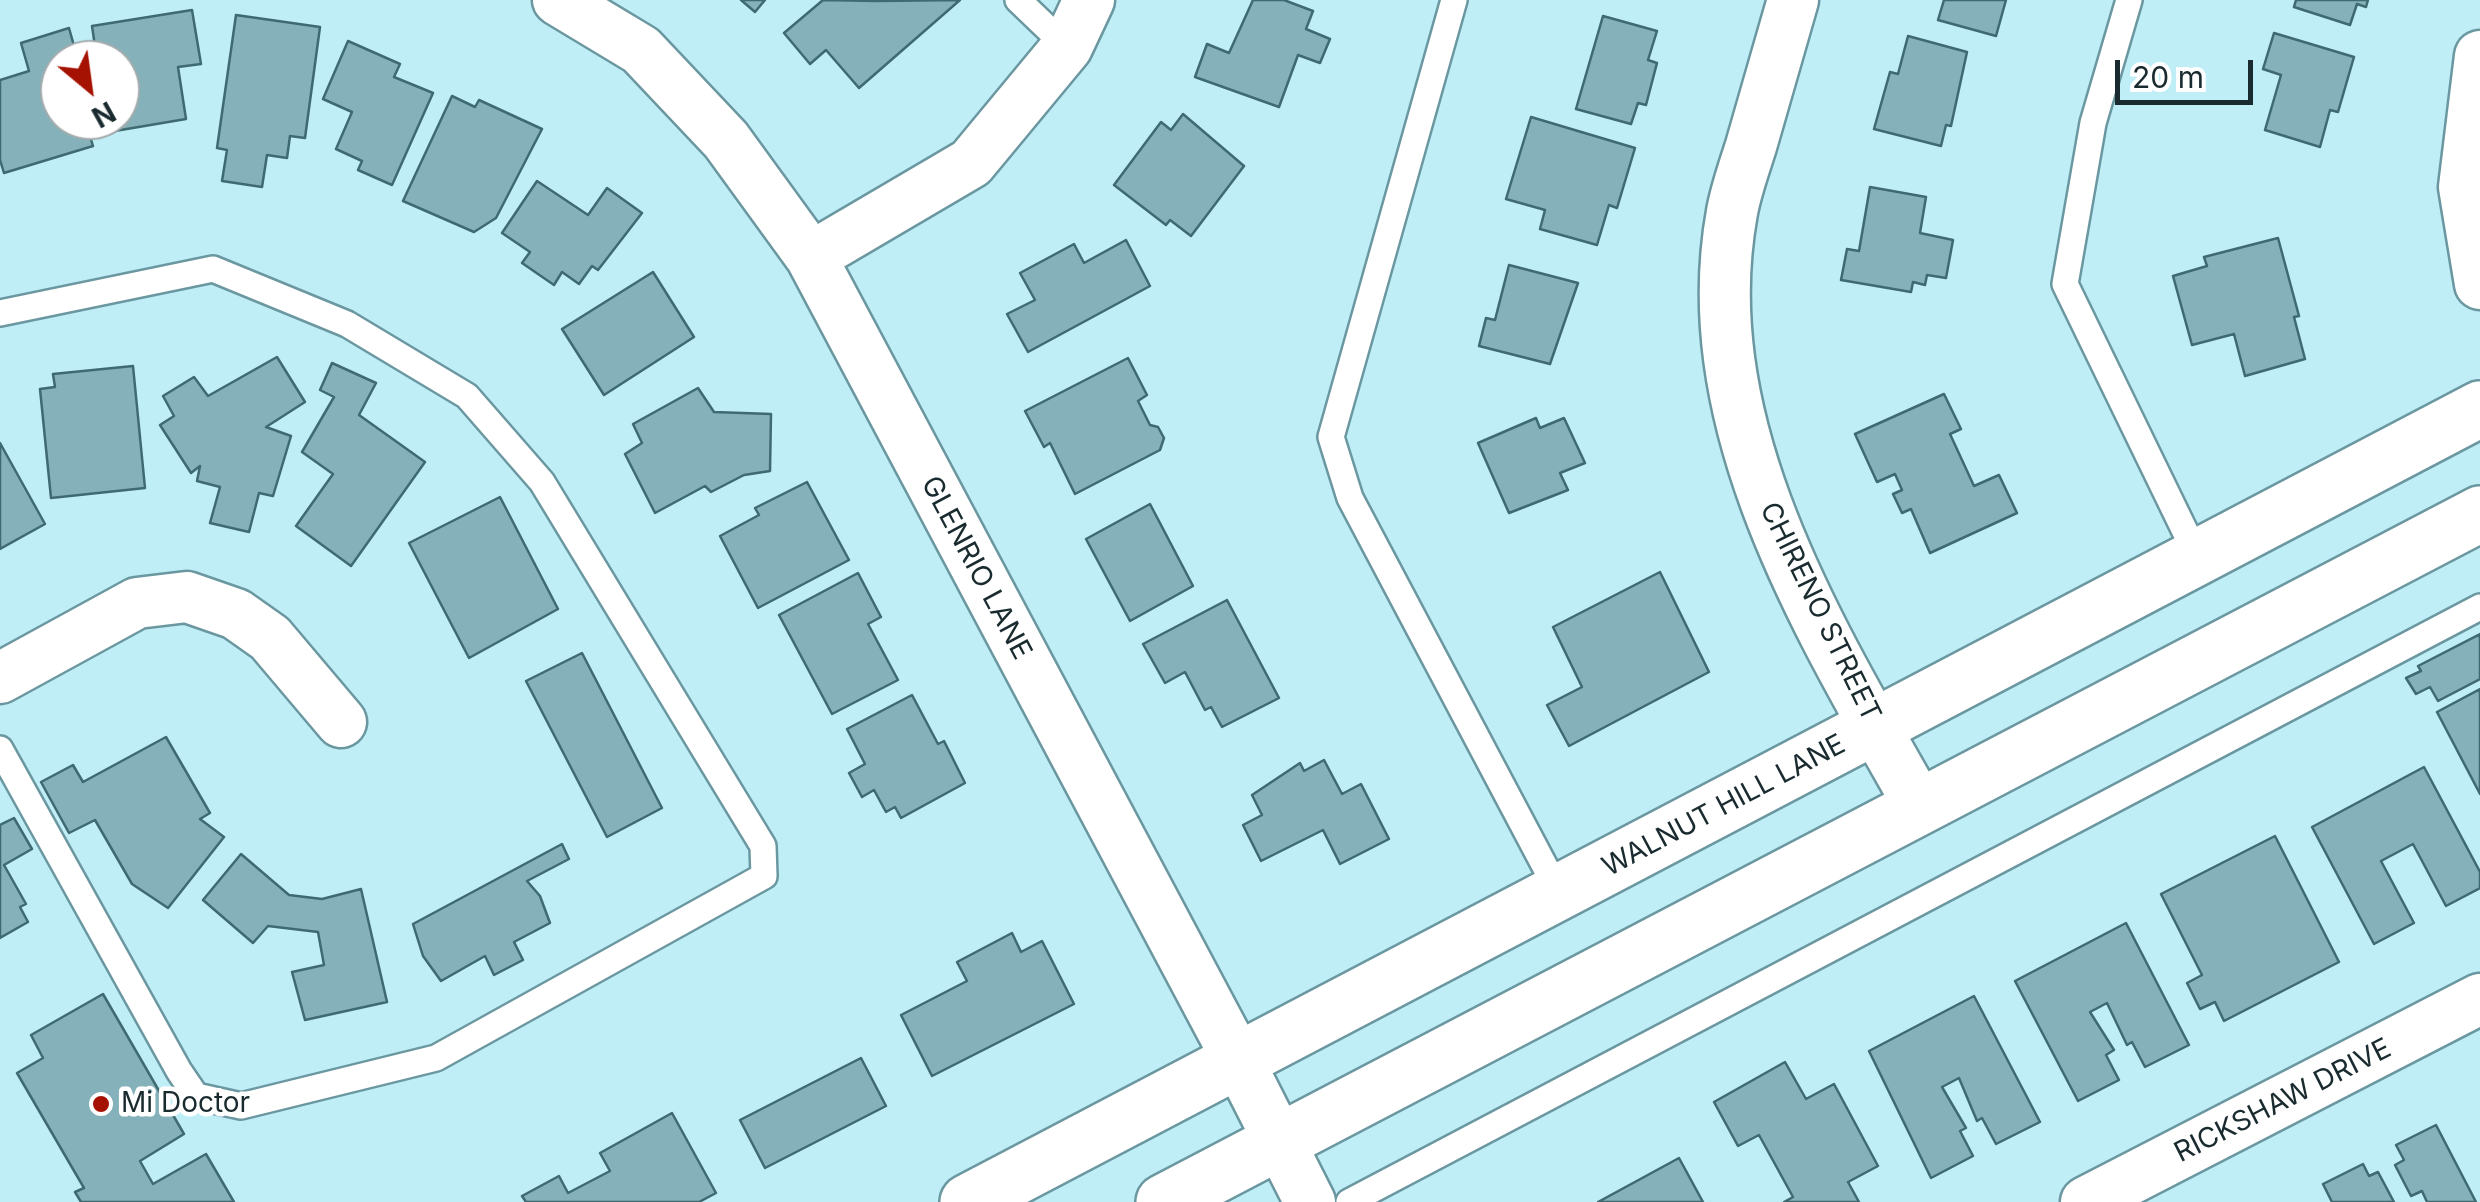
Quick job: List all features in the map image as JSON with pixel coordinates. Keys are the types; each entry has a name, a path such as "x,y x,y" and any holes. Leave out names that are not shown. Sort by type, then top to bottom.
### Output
{"main road":[{"name":"WALNUT HILL LANE","path":"968,1202 2480,409"},
{"path":"1164,1202 2480,514"}],"street":[{"name":"GLENRIO LANE","path":"558,0 641,50 726,140 810,257 1310,1202"},
{"path":"810,257 971,163 1068,47 1089,0"},
{"name":"CHIRENO STREET","path":"1793,0 1732,212 1724,299 1732,391 1754,472 1780,542 1920,807"},
{"path":"2480,56 2464,188 2480,284"},
{"path":"0,678 136,603 187,597 236,614 270,638 341,722"},
{"name":"RICKSHAW DRIVE","path":"2086,1202 2480,999"}],"lane":[{"path":"1018,0 1068,47"},
{"path":"1454,0 1330,437 1350,498 1559,894"},
{"path":"2129,0 2093,124 2066,284 2198,558"},
{"path":"0,313 213,269 347,324 468,396 552,498 764,846 764,876 436,1058 241,1106 196,1096 179,1072 0,749"},
{"path":"1349,1202 2480,607"}],"building":[{"path":"741,0 765,0 755,12"},
{"path":"823,0 960,0 859,88 826,50 810,64 784,33"},
{"path":"1253,0 1284,0 1313,11 1306,29 1330,39 1320,63 1298,55 1279,107 1195,77 1207,44 1229,53"},
{"path":"1944,0 2006,0 1996,36 1938,20"},
{"path":"2296,0 2368,0 2366,7 2357,4 2350,25 2294,7"},
{"path":"192,10 201,64 178,67 186,119 140,127 140,40 94,40 92,26"},
{"path":"236,15 320,27 305,138 290,136 287,158 267,155 262,187 222,181 227,150 217,148"},
{"path":"1603,16 1657,31 1648,60 1657,63 1646,105 1638,103 1631,124 1576,109"},
{"path":"69,28 72,40 40,40 40,140 91,140 93,146 4,173 0,160 0,80 29,71 21,43"},
{"path":"2274,33 2354,57 2338,112 2330,110 2320,147 2265,130 2281,75 2263,69"},
{"path":"1908,36 1967,52 1951,126 1946,125 1941,146 1874,129 1890,72 1898,74"},
{"path":"348,41 400,64 394,77 433,93 392,185 358,170 362,161 336,149 352,112 323,99"},
{"path":"452,96 475,107 479,100 542,129 496,218 474,232 403,201"},
{"path":"1183,114 1244,166 1191,236 1170,220 1166,225 1114,185 1161,122 1171,130"},
{"path":"1531,117 1635,148 1617,208 1609,205 1597,245 1540,229 1545,210 1506,199"},
{"path":"537,181 588,215 607,188 642,213 598,270 592,266 579,284 562,272 554,285 522,263 530,252 502,233"},
{"path":"1870,187 1926,197 1920,233 1953,240 1946,278 1927,275 1925,285 1913,282 1911,292 1841,280 1847,249 1859,251"},
{"path":"2278,238 2299,316 2294,317 2305,359 2245,376 2234,334 2192,345 2173,276 2207,266 2204,257"},
{"path":"1126,240 1150,286 1028,352 1007,314 1035,300 1020,273 1074,244 1084,263"},
{"path":"1509,265 1578,283 1550,364 1479,346 1486,318 1495,320"},
{"path":"653,272 694,337 604,395 562,329"},
{"path":"277,357 305,402 266,427 291,436 273,496 259,493 249,532 210,523 220,487 197,481 200,466 191,473 160,425 174,416 163,396 194,377 208,396"},
{"path":"1128,358 1147,395 1138,401 1150,425 1158,427 1164,438 1160,450 1075,494 1050,443 1044,447 1025,411"},
{"path":"332,363 376,383 359,415 425,462 351,566 296,526 333,474 302,452 334,397 320,390"},
{"path":"133,366 145,488 51,498 40,389 55,387 53,374"},
{"path":"698,388 714,412 771,414 770,471 744,475 711,492 705,486 655,513 625,454 642,443 633,424"},
{"path":"1944,394 1961,429 1950,434 1974,486 1999,475 2017,513 1930,553 1911,509 1902,513 1893,494 1902,490 1895,474 1877,482 1855,434"},
{"path":"1536,418 1540,428 1564,418 1585,463 1560,473 1568,490 1509,513 1478,443"},
{"path":"0,443 45,524 0,549"},
{"path":"807,482 849,560 758,608 720,536 759,515 755,508"},
{"path":"500,497 558,609 469,658 409,543"},
{"path":"1150,504 1193,586 1130,621 1086,539"},
{"path":"1660,572 1709,672 1569,746 1547,705 1582,687 1553,627"},
{"path":"858,573 881,617 868,624 898,680 832,714 779,615"},
{"path":"1227,600 1279,698 1222,727 1211,707 1205,710 1185,672 1165,683 1143,644"},
{"path":"2480,634 2480,679 2438,701 2430,687 2416,694 2406,678 2421,671 2418,666"},
{"path":"582,653 662,808 607,837 526,681"},
{"path":"2480,689 2480,794 2437,712"},
{"path":"912,695 938,744 944,741 965,783 901,818 895,807 886,812 874,790 862,797 849,773 865,764 847,729"},
{"path":"166,737 210,813 200,819 224,837 168,908 132,884 95,820 69,833 41,782 73,765 83,782"},
{"path":"1324,760 1342,794 1361,784 1389,839 1340,864 1323,830 1261,861 1243,825 1262,815 1252,795 1300,763 1304,771"},
{"path":"2424,767 2480,872 2480,888 2446,906 2413,844 2381,861 2414,923 2374,944 2312,827"},
{"path":"14,818 32,849 4,865 26,904 20,907 28,922 0,938 0,825"},
{"path":"2275,836 2339,962 2224,1021 2215,1002 2200,1009 2187,983 2202,975 2161,894"},
{"path":"562,844 569,859 527,881 540,896 550,923 514,942 523,960 494,975 485,956 441,981 423,956 413,924"},
{"path":"241,854 289,895 322,899 361,889 387,1002 305,1020 292,972 324,965 318,932 268,926 253,943 203,900"},
{"path":"2126,923 2189,1045 2145,1067 2132,1042 2127,1045 2107,1003 2090,1012 2114,1050 2106,1055 2119,1080 2078,1101 2015,981"},
{"path":"1012,933 1021,952 1042,941 1074,1004 932,1076 901,1015 967,981 957,962"},
{"name":"Mi Doctor","path":"103,994 184,1134 140,1161 153,1184 206,1154 234,1202 81,1202 75,1192 84,1188 17,1073 43,1058 31,1035"},
{"path":"1974,996 2040,1122 1996,1144 1982,1118 1977,1121 1959,1078 1942,1087 1966,1128 1960,1131 1973,1156 1931,1178 1869,1051"},
{"path":"861,1058 886,1106 765,1168 740,1120"},
{"path":"1785,1062 1806,1099 1834,1084 1878,1166 1848,1182 1859,1202 1784,1202 1793,1197 1759,1135 1738,1146 1714,1102"},
{"path":"672,1113 716,1193 699,1202 526,1202 522,1196 559,1176 568,1193 610,1171 600,1153"},
{"path":"2436,1125 2476,1202 2427,1202 2422,1191 2411,1196 2395,1165 2404,1160 2396,1145"},
{"path":"1679,1158 1703,1202 1598,1202"},
{"path":"2363,1164 2369,1176 2378,1172 2394,1202 2332,1202 2323,1184"}],"place":[{"name":"Mi Doctor","path":"101,1104"}]}
